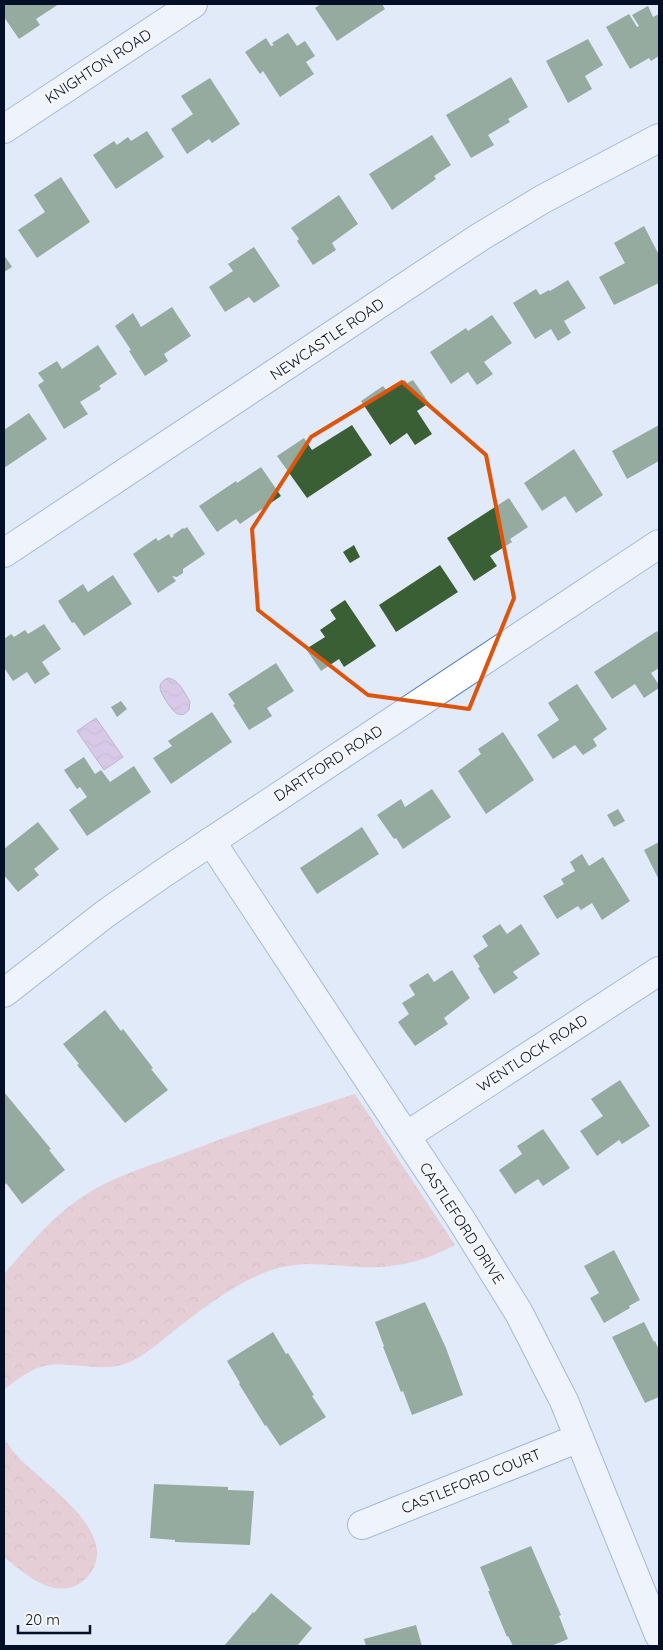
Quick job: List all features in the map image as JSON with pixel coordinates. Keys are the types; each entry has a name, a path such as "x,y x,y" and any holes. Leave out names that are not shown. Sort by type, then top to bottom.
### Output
{"street":[{"name":"KNIGHTON ROAD","path":"4,129 193,4"},
{"name":"NEWCASTLE ROAD","path":"4,553 487,233 543,199 659,138"},
{"name":"DARTFORD ROAD","path":"4,993 112,908 659,544"},
{"name":"CASTLEFORD DRIVE","path":"210,841 475,1240 519,1313 555,1382 659,1635"},
{"name":"WENTLOCK ROAD","path":"406,1136 659,971"},
{"name":"CASTLEFORD COURT","path":"362,1525 579,1438"}],"highlighted area":[{"path":"402,382 486,455 514,598 469,709 368,695 258,610 252,529 311,437"}],"green space":[{"path":"355,1094 455,1245 421,1260 386,1267 299,1264 278,1268 250,1279 224,1294 149,1351 132,1361 112,1367 60,1364 44,1366 26,1374 4,1390 4,1274 39,1234 68,1207 90,1192 126,1174 243,1131"},
{"path":"4,1438 20,1459 72,1507 85,1522 93,1537 97,1552 94,1567 86,1578 75,1586 65,1589 46,1586 28,1576 4,1557"}],"water":[{"path":"168,678 178,684 190,702 189,710 184,714 176,713 160,690 161,684"},
{"path":"96,718 123,757 104,770 77,731"}],"building":[{"path":"4,4 59,4 36,19 40,25 19,39 4,17"},
{"path":"321,4 382,4 385,9 337,41 315,8"},
{"path":"648,6 653,17 659,14 659,56 651,61 649,58 630,69 606,27 629,14 637,27 639,26 632,15"},
{"path":"288,33 297,46 305,41 315,56 306,62 314,74 280,97 263,71 260,74 245,52 266,38 271,46 274,45 272,43"},
{"path":"588,39 603,65 585,76 592,89 568,103 546,61"},
{"path":"511,77 528,107 508,119 510,122 488,135 494,145 471,158 446,115"},
{"path":"210,78 240,124 212,143 209,139 187,154 171,129 193,114 181,96"},
{"path":"147,131 164,157 116,189 93,155 114,141 117,145 128,137 131,141"},
{"path":"432,135 451,165 434,176 436,179 392,210 369,174"},
{"path":"61,177 90,222 37,258 18,230 45,212 34,195"},
{"path":"339,195 358,224 332,243 336,250 313,265 291,228"},
{"path":"644,226 659,255 659,283 614,305 599,277 625,263 614,243"},
{"path":"254,247 280,286 254,303 249,297 225,312 209,287 233,271 228,264"},
{"path":"4,255 12,267 4,272"},
{"path":"568,280 586,308 564,321 571,333 558,341 551,329 535,339 513,303 536,289 540,295"},
{"path":"172,307 191,336 164,354 168,361 145,376 115,326 133,313 141,327"},
{"path":"492,315 512,343 484,362 493,374 477,385 468,372 451,384 430,352 466,328 468,331"},
{"path":"98,345 117,374 99,386 101,389 80,402 88,414 64,429 38,385 44,381 38,373 57,361 62,369"},
{"path":"405,380 407,383 413,380 429,403 417,411 432,434 415,445 407,433 390,445 361,401 383,386 387,391"},
{"path":"29,413 47,439 4,468 4,430"},
{"path":"352,425 372,455 307,498 277,456 304,438 312,450"},
{"path":"659,425 659,461 627,479 612,451"},
{"path":"574,449 603,495 576,513 565,496 542,511 524,483"},
{"path":"261,467 281,496 240,524 236,519 217,532 199,506"},
{"path":"509,498 528,527 510,539 512,542 490,556 497,566 474,581 447,538"},
{"path":"187,527 205,554 183,569 183,573 177,577 172,576 176,581 158,593 133,554 156,538 158,541 169,534 171,538"},
{"path":"354,545 360,557 350,563 343,552"},
{"path":"440,565 458,592 396,632 379,605"},
{"path":"113,575 132,604 84,636 74,622 72,623 58,601 83,584 88,592"},
{"path":"345,600 376,646 344,667 339,659 321,671 306,649 325,637 320,630 336,619 330,610"},
{"path":"44,624 61,649 42,662 50,674 35,684 27,672 13,681 4,670 4,639 11,634 14,637 25,630 28,634"},
{"path":"657,631 659,635 659,668 651,673 659,688 644,698 635,684 612,699 594,672"},
{"path":"276,663 294,691 267,708 272,716 249,730 228,694"},
{"path":"577,684 607,729 593,739 597,746 583,755 575,745 553,759 537,735 559,720 548,703"},
{"path":"121,701 127,709 117,717 111,707"},
{"path":"212,712 232,742 171,784 153,758 172,746 168,741"},
{"path":"503,732 534,780 486,814 458,771 481,754 478,749"},
{"path":"84,757 95,774 101,770 110,782 134,766 151,792 87,836 69,810 87,797 80,787 77,789 64,770"},
{"path":"432,789 451,817 403,849 377,815 401,799 405,807"},
{"path":"618,809 625,821 614,827 607,815"},
{"path":"38,822 59,849 34,869 39,875 18,892 4,875 4,849"},
{"path":"362,827 379,854 317,894 300,868"},
{"path":"659,842 659,880 644,850"},
{"path":"582,854 589,866 603,857 630,901 602,920 592,903 581,910 578,906 557,919 543,896 564,884 561,879 575,871 570,862"},
{"path":"500,924 507,934 521,924 540,954 513,972 518,978 494,994 473,956 488,946 482,936"},
{"path":"452,970 470,998 444,1018 448,1024 415,1046 398,1022 409,1014 402,1003 415,995 409,985 428,973 434,982"},
{"path":"105,1010 121,1031 123,1029 168,1090 125,1123 77,1065 79,1064 63,1044"},
{"path":"620,1080 650,1126 622,1144 619,1140 597,1156 580,1131 603,1116 591,1099"},
{"path":"4,1092 51,1149 49,1150 65,1170 22,1204 6,1183 5,1185 4,1183"},
{"path":"543,1129 570,1168 543,1186 538,1179 515,1194 499,1170 522,1154 517,1146"},
{"path":"614,1250 640,1300 604,1323 590,1298 599,1293 584,1266"},
{"path":"425,1302 446,1348 463,1395 412,1415 383,1347 375,1322"},
{"path":"644,1322 659,1350 659,1397 645,1403 612,1337"},
{"path":"273,1332 286,1354 288,1353 326,1417 280,1446 265,1426 227,1361"},
{"path":"154,1484 228,1487 228,1490 254,1491 250,1545 175,1542 175,1540 150,1538"},
{"path":"531,1546 561,1615 559,1616 568,1639 551,1646 513,1646 507,1637 480,1567"},
{"path":"271,1593 312,1628 297,1646 224,1646 253,1612"},
{"path":"416,1625 422,1646 366,1646 364,1639"}]}
